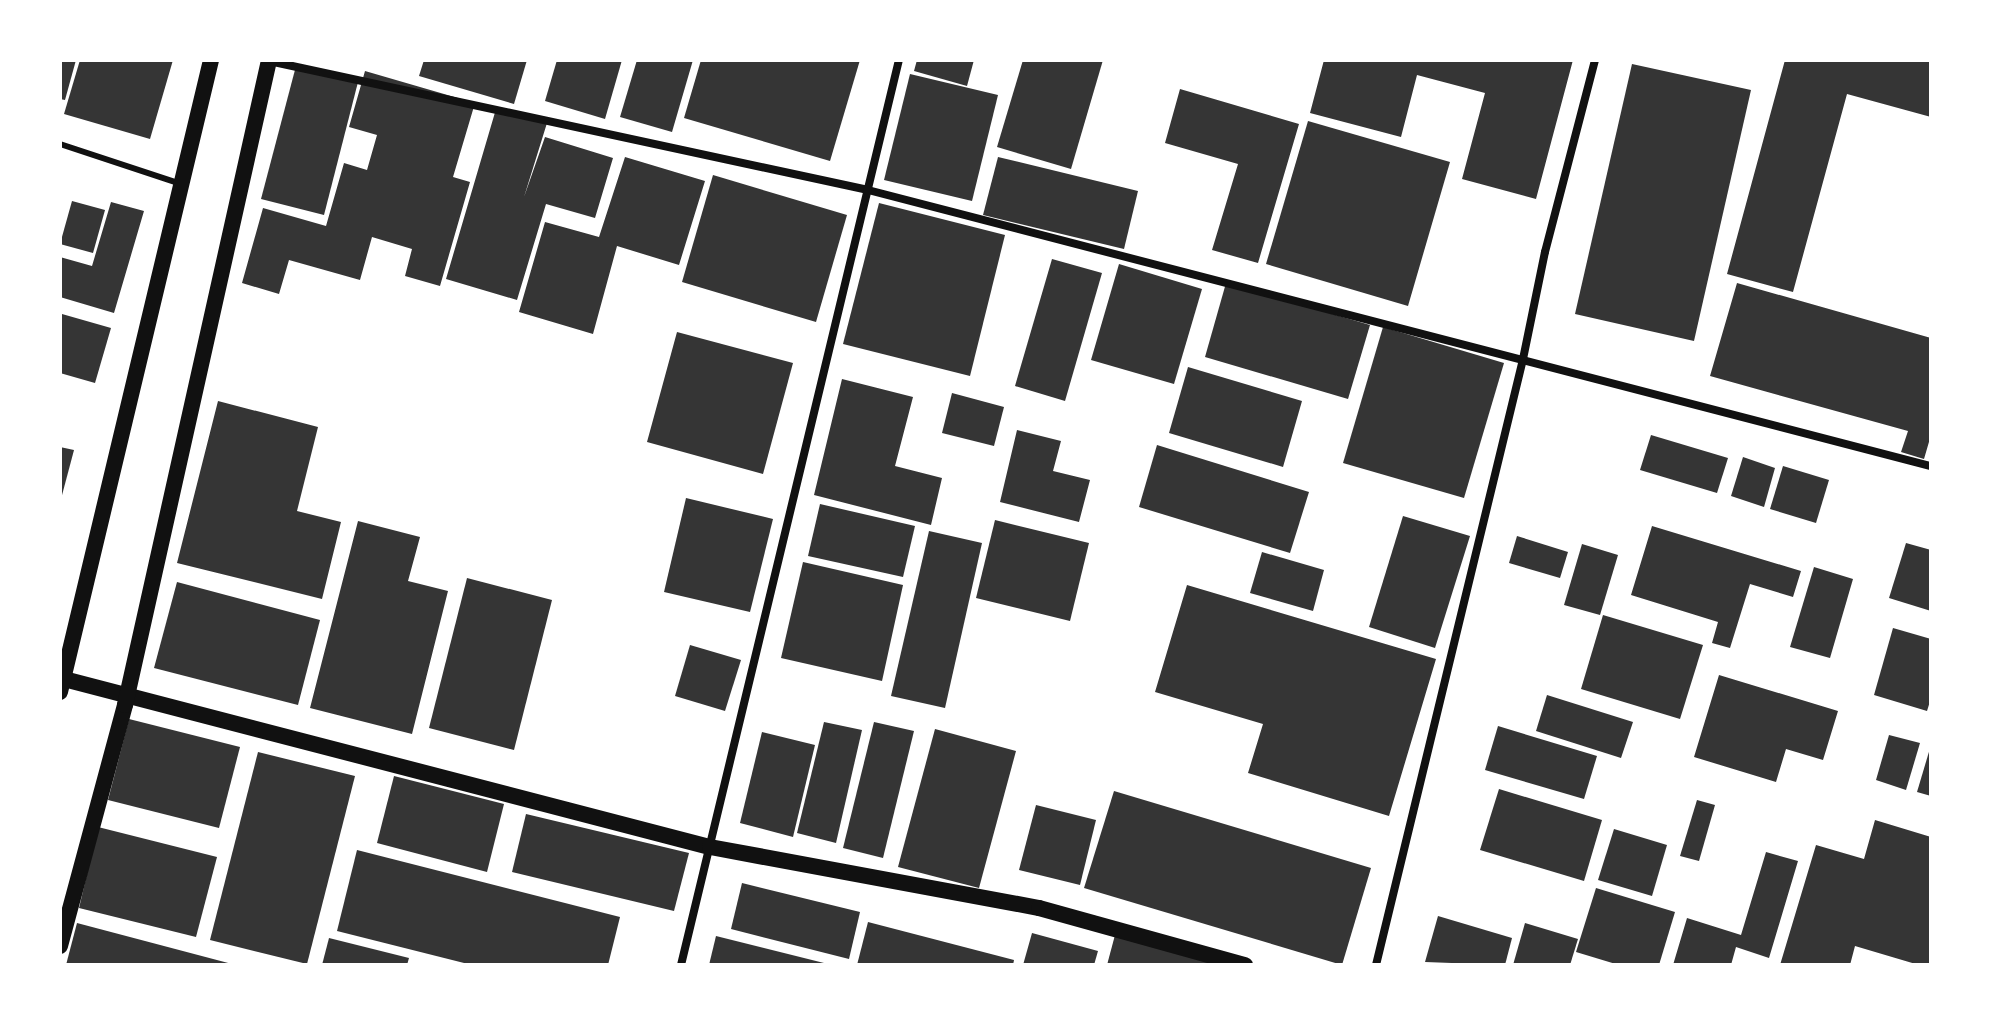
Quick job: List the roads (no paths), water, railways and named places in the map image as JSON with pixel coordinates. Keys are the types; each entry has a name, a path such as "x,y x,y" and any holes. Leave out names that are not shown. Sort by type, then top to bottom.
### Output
{"main road":[{"path":"211,60 61,683 127,696 710,847 1039,908 1245,965"},
{"path":"60,946 127,696 267,60"}],"street":[{"path":"267,60 868,190 1931,466"},
{"path":"681,965 899,60"},
{"path":"1376,965 1523,359 1545,252 1595,60"}],"lane":[{"path":"60,144 182,184"}]}
